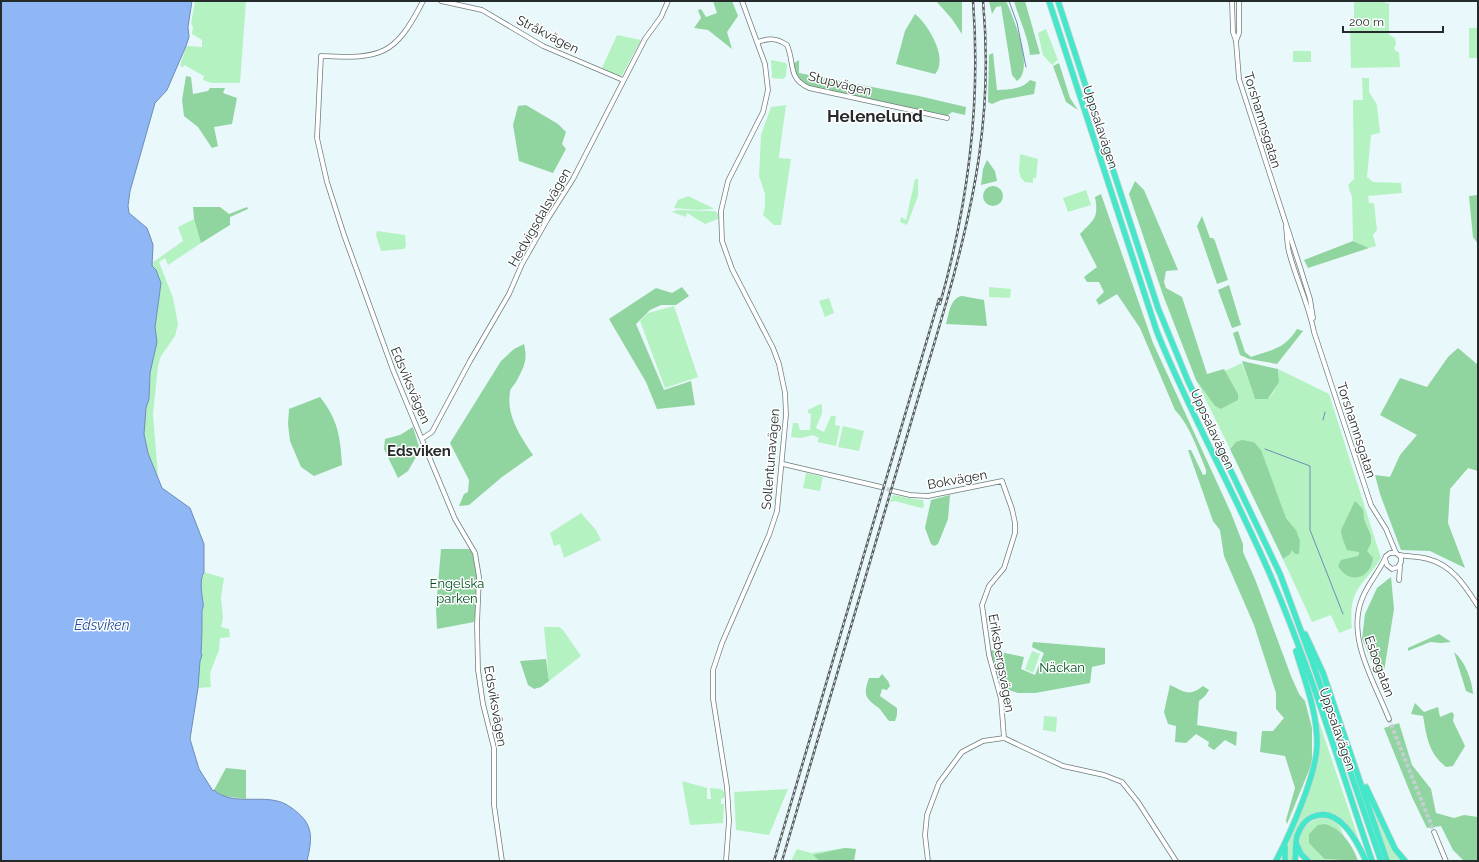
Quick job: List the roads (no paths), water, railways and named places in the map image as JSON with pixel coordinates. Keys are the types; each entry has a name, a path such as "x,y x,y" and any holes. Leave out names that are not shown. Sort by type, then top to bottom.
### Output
{"highway":[{"path":"1044,1 1061,38"},
{"name":"Uppsalavägen","path":"1049,1 1157,332 1280,599 1372,861"},
{"name":"Uppsalavägen","path":"1058,1 1141,259 1166,329 1191,388 1268,549 1294,612 1380,861"},
{"path":"1276,861 1288,837 1313,771 1317,745 1315,721 1306,685 1280,599"},
{"path":"1294,612 1323,674 1387,861"},
{"path":"1355,764 1395,849 1405,861"},
{"path":"1295,861 1296,843 1301,828 1309,818 1322,814 1328,815 1344,825 1351,834 1366,861"},
{"path":"1285,861 1288,837"},
{"path":"1296,843 1301,854 1308,861"}],"street":[{"name":"Edsviksvägen","path":"423,1 409,28 402,37 384,51 368,56 321,56 317,138 327,182 374,321 455,519 471,544 477,562 479,577 477,625 478,670 483,704 494,748 494,798 502,861"},
{"name":"Stråkvägen","path":"441,1 482,10 543,46 623,80"},
{"name":"Hedvigsdalsvägen","path":"423,438 432,432 470,361 509,294 529,251 573,180 623,80 645,39 661,17 668,1"},
{"name":"Sollentunavägen","path":"726,861 728,821 727,787 713,699 713,670 722,644 772,526 778,506 783,464 786,415 785,393 779,364 773,348 732,269 725,253 722,235 721,211 728,180 763,112 766,99 767,80 758,42 742,1"},
{"name":"Torshamnsgatan","path":"1232,1 1233,32 1236,41 1237,69 1241,86 1310,300 1313,324 1370,500 1398,554"},
{"name":"Torshamnsgatan","path":"1236,41 1239,33 1239,1"},
{"name":"Stupvägen","path":"758,42 770,39 778,40 787,45 795,78 798,82 809,88 947,118"},
{"path":"783,464 854,480 881,488"},
{"name":"Bokvägen","path":"893,490 910,495 928,496 1002,481"},
{"name":"Eriksbergsvägen","path":"1002,481 1012,509 1015,523 1015,533 1004,568 987,590 982,605 989,655 1001,699 1004,738"},
{"name":"Torshamnsgatan","path":"1389,554 1390,539"},
{"path":"1398,554 1401,564 1400,580 1386,563 1385,559 1389,554 1398,554 1433,560 1449,569 1465,586 1478,606"},
{"path":"1376,574 1401,564 1413,557"},
{"name":"Esbogatan","path":"1385,559 1361,600 1358,614 1357,632 1362,652 1389,719"},
{"path":"928,861 925,835 927,815 939,783 962,752 983,741 1004,738 1063,766 1104,775 1122,782 1138,802 1176,861"},
{"path":"1434,832 1446,861"}],"water":[{"name":"Edsviken","path":"1,1 192,1 188,27 189,37 167,90 155,103 130,191 128,206 129,213 147,228 153,245 152,266 156,270 161,283 155,327 157,342 150,373 149,399 146,408 144,434 148,453 162,488 190,508 204,544 204,572 201,583 203,605 202,655 190,739 199,769 213,791 214,790 221,795 236,799 277,801 286,804 298,813 307,824 309,830 310,848 307,861 1,861"}],"waterway":[{"path":"1009,1 1017,23 1026,67"},
{"path":"1323,420 1325,412"},
{"path":"1265,449 1310,466 1310,530 1343,614"}],"tunnel":[{"path":"881,487 893,491"},
{"path":"1389,719 1434,832"}],"railway":[{"path":"940,304 958,229 970,154 975,78 973,1"},
{"path":"782,861 947,300 966,225 980,152 984,115 986,40 983,1"},
{"path":"774,861 939,299"}],"district":[{"name":"Helenelund","path":"875,116"},
{"name":"Edsviken","path":"419,451"}],"park label":[{"name":"Engelska parken","path":"457,590"},
{"name":"Näckan","path":"1062,667"}]}
